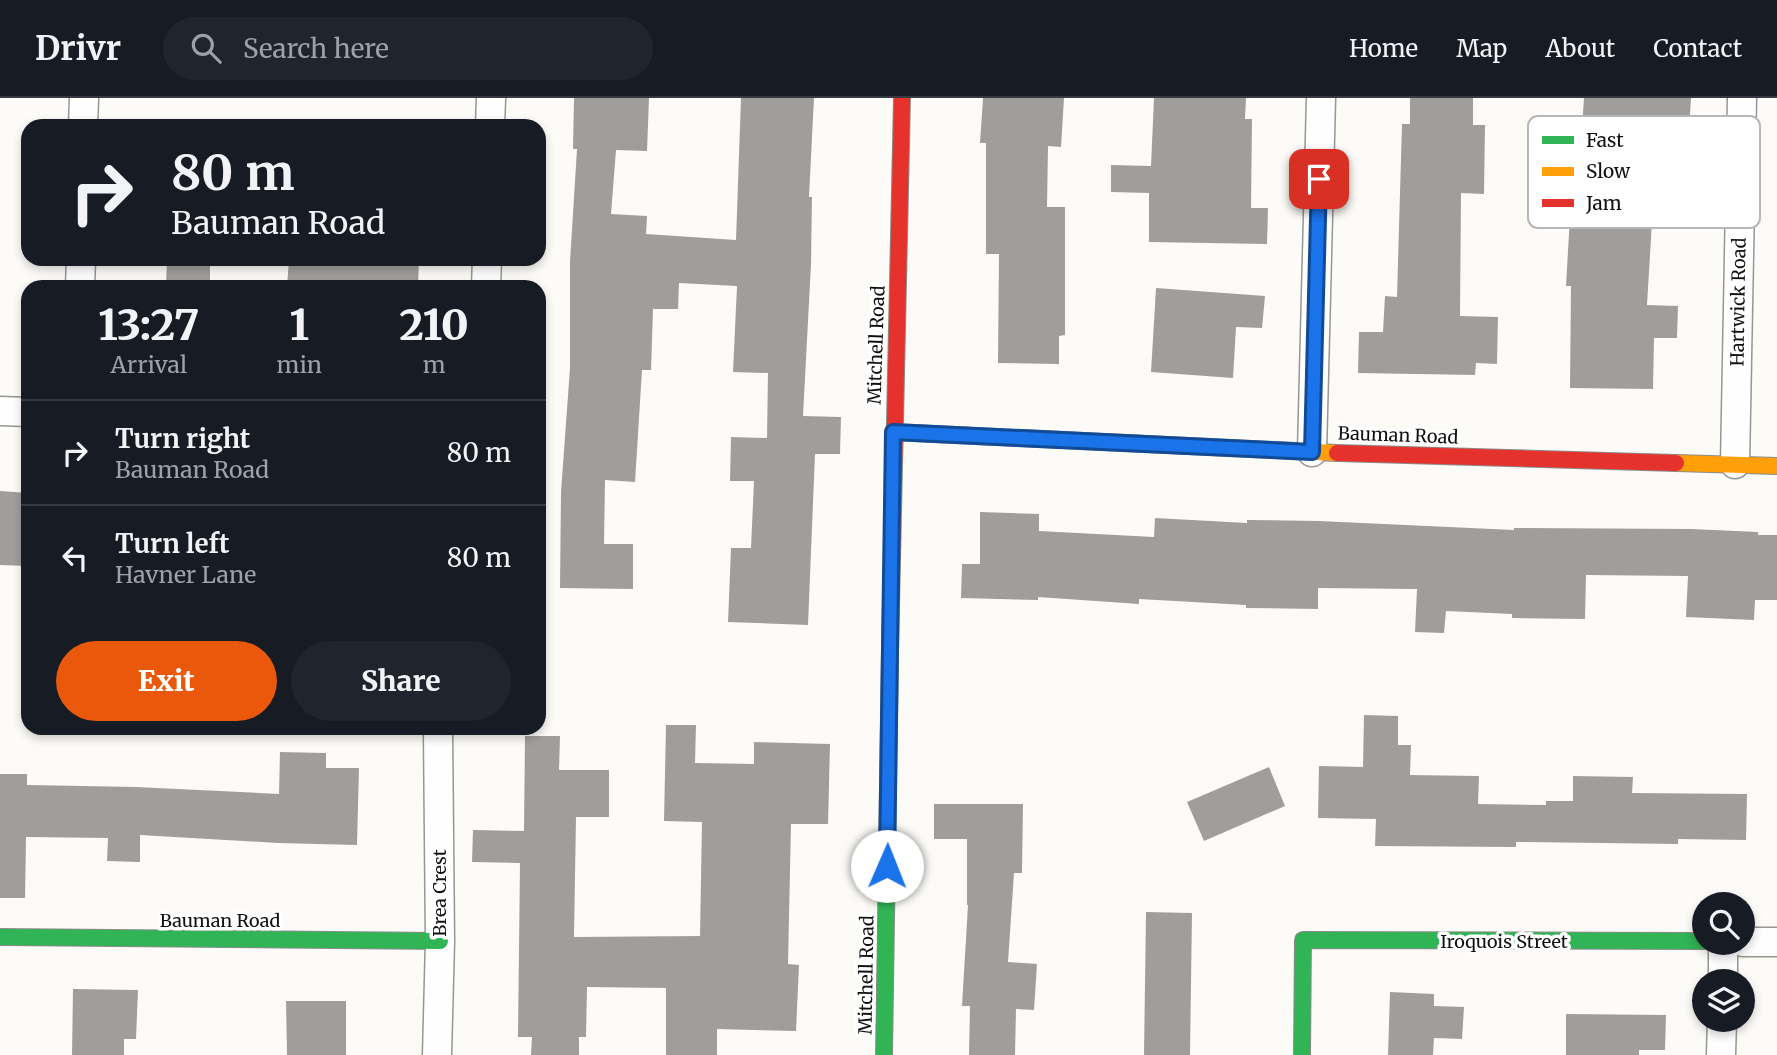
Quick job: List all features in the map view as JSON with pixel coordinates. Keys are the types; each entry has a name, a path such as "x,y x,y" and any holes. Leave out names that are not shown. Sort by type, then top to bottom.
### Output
{"street":[{"path":"83,119 84,98"},
{"path":"490,119 491,98"},
{"name":"Mitchell Road","path":"884,1055 893,432 902,98"},
{"path":"1312,452 1321,98"},
{"name":"Hartwick Road","path":"1742,98 1742,116"},
{"name":"Hartwick Road","path":"1735,464 1740,228"},
{"path":"0,411 21,412"},
{"name":"Bauman Road","path":"893,432 1312,452 1777,466"},
{"name":"Brea Crest","path":"437,1055 440,941 438,735"},
{"name":"Bauman Road","path":"0,937 440,941"},
{"name":"Iroquois Street","path":"1302,1055 1303,940 1692,941"},
{"path":"1755,942 1777,942"},
{"path":"1721,1055 1722,1032"}],"building":[{"path":"574,98 649,98 647,151 616,150 611,214 647,216 646,234 736,240 741,98 814,98 809,197 812,197 811,264 803,416 841,417 840,454 815,454 808,625 728,622 731,548 751,548 754,481 730,481 731,437 767,438 768,373 733,372 737,286 679,283 678,309 653,309 651,370 642,370 635,482 605,480 604,544 633,544 633,589 560,588 561,492 570,368 570,262 577,149 573,149"},
{"path":"983,98 1064,98 1061,147 1048,146 1047,207 1065,207 1065,335 1059,336 1059,364 998,363 999,254 986,254 986,143 980,143"},
{"path":"1154,98 1246,98 1245,119 1252,119 1251,208 1268,208 1267,244 1149,242 1149,193 1111,192 1111,165 1151,166"},
{"path":"1410,98 1473,98 1473,125 1485,125 1484,194 1461,193 1460,316 1498,317 1497,364 1476,363 1475,375 1358,373 1359,332 1383,332 1385,296 1397,297 1402,124 1410,124"},
{"path":"1584,98 1691,98 1690,116 1583,116"},
{"path":"1569,228 1652,228 1647,305 1678,306 1677,338 1654,338 1653,389 1570,388 1571,286 1566,286"},
{"path":"167,266 210,266 210,280 166,280"},
{"path":"288,266 419,266 418,280 288,280"},
{"path":"1156,288 1265,296 1262,328 1236,327 1233,378 1151,372"},
{"path":"0,491 21,492 21,566 0,565"},
{"path":"980,512 1039,514 1039,531 1154,537 1155,518 1247,523 1247,520 1319,521 1514,530 1691,529 1758,532 1758,535 1777,535 1777,600 1755,600 1754,620 1686,617 1688,576 1586,575 1585,619 1512,618 1512,614 1446,611 1444,633 1415,632 1417,589 1318,588 1318,609 1246,608 1246,605 1139,599 1139,604 1038,597 1038,600 961,598 962,564 980,564"},
{"path":"1364,715 1398,716 1398,745 1411,745 1410,775 1479,776 1478,804 1546,805 1546,801 1573,801 1573,776 1633,777 1632,793 1747,794 1746,840 1678,839 1678,844 1516,842 1516,847 1375,846 1376,819 1318,818 1319,766 1363,767"},
{"path":"666,725 696,725 695,763 754,764 754,742 830,744 828,824 791,824 788,964 799,965 796,1031 717,1029 717,1055 666,1055 666,988 587,987 586,1037 579,1037 579,1055 531,1055 532,1037 518,1037 520,863 472,862 473,830 524,831 525,736 560,736 559,770 609,770 609,817 576,817 574,937 700,936 702,822 664,821"},
{"path":"280,752 326,753 326,768 359,768 357,845 140,835 140,862 107,861 108,838 26,837 25,898 0,898 0,774 27,774 27,785 279,794"},
{"path":"1269,767 1285,806 1204,841 1187,802"},
{"path":"934,804 1023,804 1022,873 1014,873 1008,962 1037,964 1034,1010 1016,1009 1015,1055 969,1055 970,1006 962,1006 968,905 967,839 934,839"},
{"path":"1146,912 1192,913 1190,1055 1144,1055"},
{"path":"73,989 138,990 136,1039 124,1039 124,1055 72,1055"},
{"path":"1390,992 1434,994 1434,1006 1464,1007 1462,1039 1434,1038 1433,1055 1388,1055"},
{"path":"286,1001 346,1001 346,1055 287,1055"},
{"path":"1566,1014 1666,1015 1665,1050 1639,1050 1639,1055 1566,1055"}],"traffic: fast":[{"path":"884,1055 890,651"},
{"path":"0,937 440,941"},
{"path":"1302,1055 1303,940 1692,941"}],"traffic: slow":[{"path":"893,432 1337,453"},
{"path":"1676,463 1777,466"}],"traffic: jam":[{"path":"890,651 902,98"},
{"path":"1337,453 1676,463"}],"route":[{"path":"887,866 893,432 1312,452 1319,179"}]}
